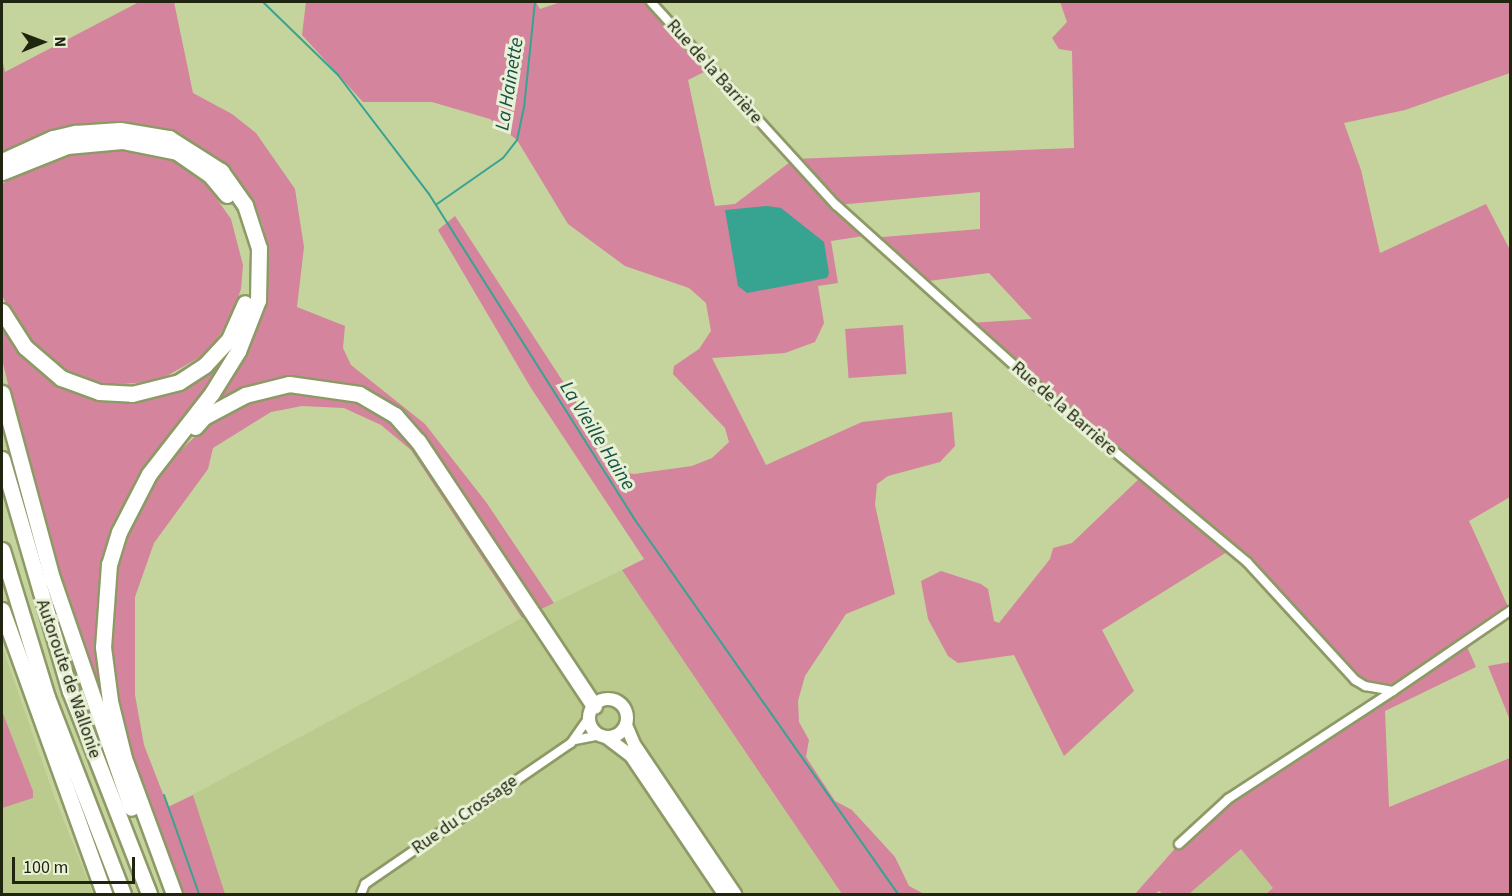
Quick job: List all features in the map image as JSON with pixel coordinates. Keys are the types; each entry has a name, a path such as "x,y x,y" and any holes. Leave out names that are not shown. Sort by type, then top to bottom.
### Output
{"highway":[{"path":"2,161 53,138 75,134 144,132 169,138 208,160 245,205 259,248 258,300 226,370 139,490 119,532 109,564 103,647 110,701 124,758 174,894"},
{"path":"2,172 42,154 95,142 122,141 177,152 210,175 240,215 250,257 250,280 239,322 219,351 186,378 149,392 99,392 61,378 25,347 2,311"},
{"path":"164,454 179,446 204,417 267,388 315,385 359,394 380,404 395,415 418,441 592,711"},
{"path":"2,393 29,500 87,687 165,894"},
{"name":"Autoroute de Wallonie","path":"2,459 70,691 149,894"},
{"name":"Autoroute de Wallonie","path":"2,550 47,697 123,894"},
{"path":"2,610 32,705 104,894"}],"street":[{"name":"Rue de la Barrière","path":"651,2 836,205 1071,416 1247,562 1345,672 1365,686 1393,691"},
{"path":"1179,844 1228,799 1510,611"},
{"path":"574,740 592,711 604,700 616,700 627,713 626,725 634,744 735,894"},
{"path":"592,711 592,726 631,756 724,894"},
{"path":"574,740 618,734 626,725"},
{"name":"Rue du Crossage","path":"360,894 365,884 574,740"}],"shaded area":[{"path":"139,2 174,2 193,93 232,114 256,133 295,189 304,247 297,307 345,326 343,348 351,365 425,424 486,502 554,603 537,611 414,428 326,382 213,407 256,327 268,275 263,226 255,205 226,165 168,130 124,122 55,130 2,152 2,59 5,72"},
{"path":"306,2 536,2 540,9 561,2 651,2 710,69 688,80 715,206 735,204 794,159 1074,148 1072,51 1059,49 1052,38 1067,22 1060,2 1510,2 1510,73 1405,110 1344,123 1361,170 1380,253 1486,204 1510,250 1510,497 1469,521 1510,611 1465,642 1476,667 1385,711 1389,807 1510,758 1510,894 1266,894 1273,888 1241,849 1189,894 1163,894 1159,891 1155,894 1135,894 1179,844 1228,799 1391,692 1365,686 1232,549 1102,630 1134,691 1064,756 1014,655 958,663 948,656 928,619 921,581 941,571 981,584 988,589 994,621 999,623 1050,559 1053,548 1072,543 1142,476 969,323 1032,319 989,273 921,282 876,241 883,237 980,229 980,192 837,205 870,235 831,241 838,283 818,286 824,323 815,342 785,353 712,358 766,465 862,422 952,412 955,446 940,462 888,476 877,484 875,505 895,594 846,614 805,676 798,701 799,722 809,740 806,757 835,801 852,810 895,857 909,886 924,894 842,894 622,570 644,559 531,388 438,230 455,216 622,472 634,474 692,466 712,458 729,442 725,428 673,374 674,366 699,349 711,331 706,303 689,288 625,266 568,224 517,140 490,119 432,102 363,102 302,35"},
{"path":"121,148 162,155 202,178 231,219 243,265 241,289 230,320 207,353 158,381 112,385 83,380 61,369 31,344 13,318 2,295 2,184 31,166 62,155"},
{"path":"2,320 59,384 98,399 163,393 241,325 225,364 149,468 102,567 118,758 30,476 2,359"},
{"path":"903,325 906,374 849,378 845,329"},
{"path":"291,391 356,401 382,412 400,429 529,615 522,618 411,450 381,425 344,408 302,406 271,412 213,448 208,469 154,543 135,597 135,695 144,745 168,807 193,795 225,894 184,894 133,764 122,721 110,625 115,570 145,496 179,452 207,425 235,406"},
{"path":"622,570 842,894 184,894 168,808 522,618"},
{"path":"2,646 54,796 93,894 2,894"},
{"path":"1510,662 1510,720 1488,666"},
{"path":"2,711 33,791 33,798 2,808"},
{"path":"1241,849 1274,888 1266,894 1189,894"}],"water":[{"path":"767,206 781,208 824,242 829,273 827,278 747,293 738,286 725,210"}],"waterway":[{"name":"La Vieille Haine","path":"263,2 338,75 429,194 633,517 898,894"},
{"name":"La Hainette","path":"437,204 503,158 517,140 524,108 535,2"},
{"path":"164,795 199,894"}]}
